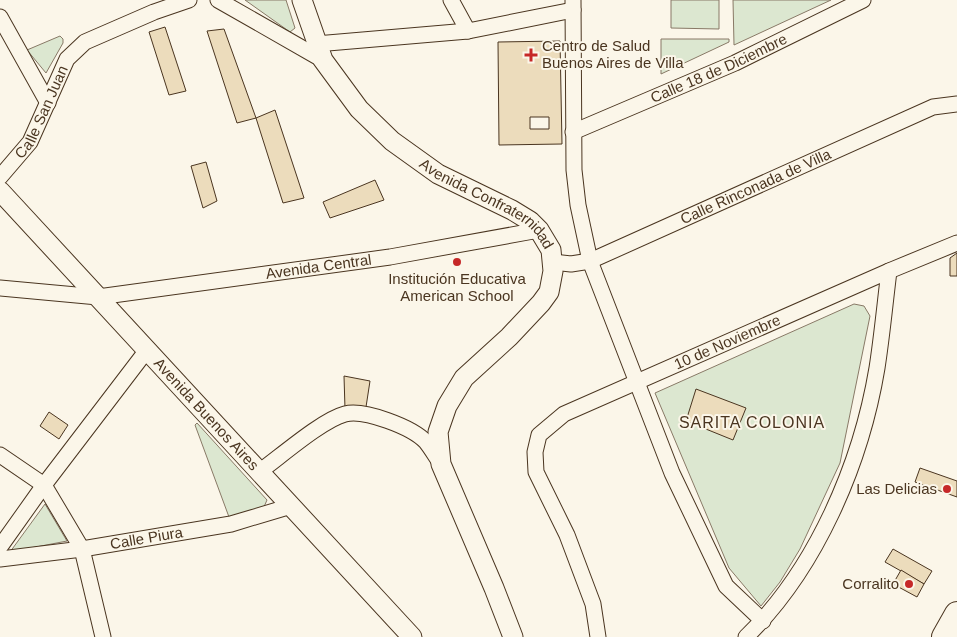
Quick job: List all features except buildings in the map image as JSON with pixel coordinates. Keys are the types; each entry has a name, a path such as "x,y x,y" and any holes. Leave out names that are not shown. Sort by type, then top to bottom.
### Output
{"main road":[{"path":"944,637 957,614"}],"street":[{"name":"Calle San Juan","path":"0,177 30,142 67,59 85,42 154,12 189,0"},
{"path":"218,0 320,52 468,31 573,5 574,170 578,205 590,261 672,472 726,586 762,621"},
{"name":"Avenida Confraternidad","path":"302,0 320,52 359,109 392,141 438,174 512,210 530,221 539,230 551,250 553,279 549,292 541,303 464,378 447,406 438,432 441,464 513,637"},
{"path":"451,0 468,31"},
{"name":"Calle 18 de Diciembre","path":"573,132 735,63 862,0"},
{"path":"0,17 48,103"},
{"name":"Calle Rinconada de Villa","path":"553,262 571,264 590,261 933,107 957,104"},
{"name":"Avenida Buenos Aires","path":"0,191 412,637"},
{"name":"Avenida Central","path":"0,288 98,297 390,257 539,230"},
{"name":"10 de Noviembre","path":"598,637 593,604 567,535 536,472 535,452 539,435 564,414 957,243"},
{"path":"746,637 762,621 802,567 832,510 850,469 868,410 876,369 889,271"},
{"path":"0,547 44,485 147,350"},
{"path":"259,472 329,422 346,414 365,415 409,428 425,441 441,464"},
{"path":"0,455 44,485 82,550 103,637"},
{"name":"Calle Piura","path":"0,559 82,550 231,524 291,506"}],"green space":[{"path":"245,0 286,0 295,28 290,32"},
{"path":"671,0 719,0 719,29 671,28"},
{"path":"733,0 831,0 734,45"},
{"path":"60,36 63,39 63,43 46,73 27,50"},
{"path":"661,39 729,39 729,42 661,74"},
{"path":"854,304 864,306 870,316 840,463 800,549 780,582 761,606 729,568 655,393"},
{"path":"197,423 267,500 263,509 229,517 195,425"},
{"path":"45,504 67,541 10,552"}],"place":[{"name":"Centro de Salud Buenos Aires de Villa","path":"531,55"},
{"name":"Institución Educativa American School","path":"457,262"},
{"name":"Las Delicias","path":"947,489"},
{"name":"Corralito","path":"909,584"}],"district":[{"name":"SARITA COLONIA","path":"752,422"}]}
